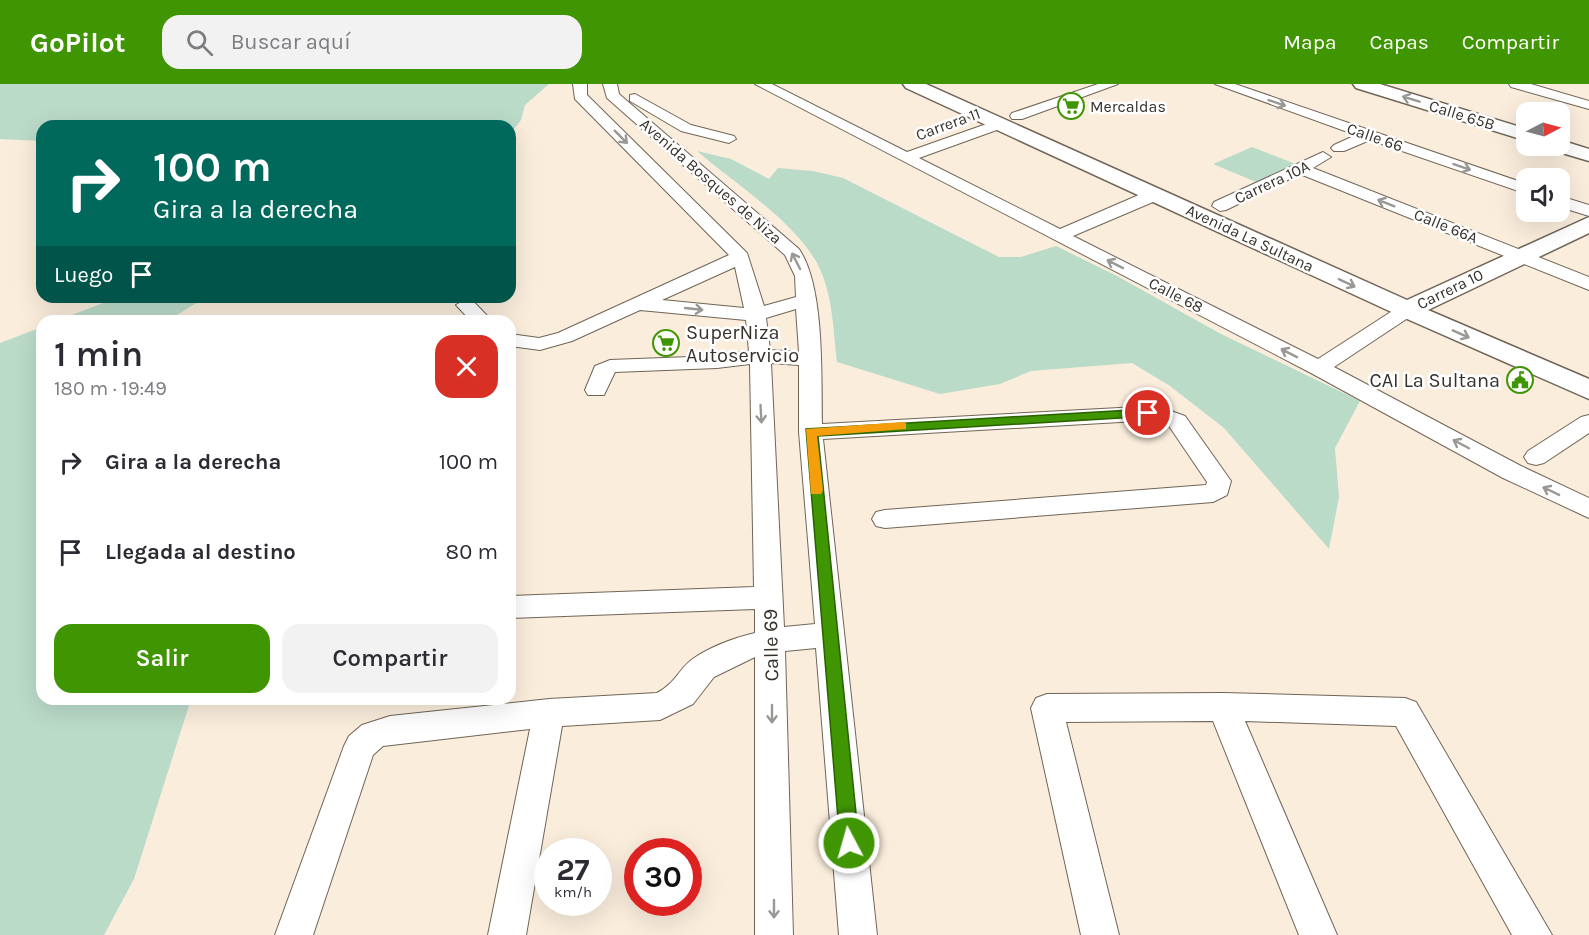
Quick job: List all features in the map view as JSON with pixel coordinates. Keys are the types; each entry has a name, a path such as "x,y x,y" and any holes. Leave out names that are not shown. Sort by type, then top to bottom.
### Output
{"street":[{"name":"Avenida Bosques de Niza","path":"580,84 580,96 741,257 748,276 759,356"},
{"name":"Avenida Bosques de Niza","path":"611,84 612,95 793,253 804,276 810,359"},
{"path":"611,84 686,128 729,139"},
{"name":"Calle 68","path":"762,84 1319,368 1512,472 1589,509"},
{"name":"Avenida La Sultana","path":"912,84 1008,120 1220,206 1589,368"},
{"name":"Avenida La Sultana","path":"938,84 1154,195 1589,390"},
{"path":"1077,84 1092,90"},
{"name":"Carrera 11","path":"907,158 1110,84"},
{"name":"Calle 66","path":"1222,84 1516,185"},
{"name":"Calle 65B","path":"1362,84 1516,132"},
{"path":"1516,84 1589,105"},
{"path":"1339,148 1369,135"},
{"path":"1570,149 1589,155"},
{"name":"Carrera 10A","path":"1220,206 1323,158"},
{"name":"Calle 66A","path":"1302,169 1589,284"},
{"path":"1060,235 1154,195"},
{"path":"1570,204 1589,211"},
{"name":"Carrera 10","path":"1319,368 1407,310 1589,224"},
{"path":"516,341 540,344 565,337 741,257"},
{"path":"636,304 754,315 806,300"},
{"path":"596,390 603,371 610,366 717,362 759,356 810,359 811,432 858,935"},
{"name":"Calle 69","path":"759,356 770,597 774,935"},
{"path":"811,432 1157,413 1177,421 1219,481 1218,489 1213,493 885,519"},
{"path":"1536,457 1589,422"},
{"path":"516,607 770,597"},
{"path":"294,935 360,746 373,735 390,730 549,713 660,706 682,695 703,668 740,649 771,640 829,636"},
{"path":"1100,935 1047,708 1223,707 1405,712 1533,935"},
{"path":"1223,707 1318,935"},
{"path":"507,935 549,713"}],"green space":[{"path":"0,84 549,84 525,105 521,120 516,126 516,120 36,120 36,141 0,139"},
{"path":"1252,147 1301,166 1263,185 1213,164"},
{"path":"697,151 731,159 769,179 778,168 813,171 843,178 999,257 1021,257 1056,246 1117,276 1221,334 1360,401 1335,448 1339,497 1329,549 1224,428 1170,386 1132,363 1031,371 1000,384 940,394 837,362 829,299 817,263 806,247 778,217"},
{"path":"103,303 196,303 177,315 72,315"},
{"path":"36,329 36,705 189,705 134,879 104,935 0,935 0,343"}],"slow traffic":[{"path":"816,490 811,432 902,426"}],"place":[{"name":"Mercaldas","path":"1071,106"},
{"name":"SuperNiza Autoservicio","path":"666,343"},
{"name":"CAI La Sultana","path":"1520,380"}],"route":[{"path":"849,843 811,432 1148,413"}]}
